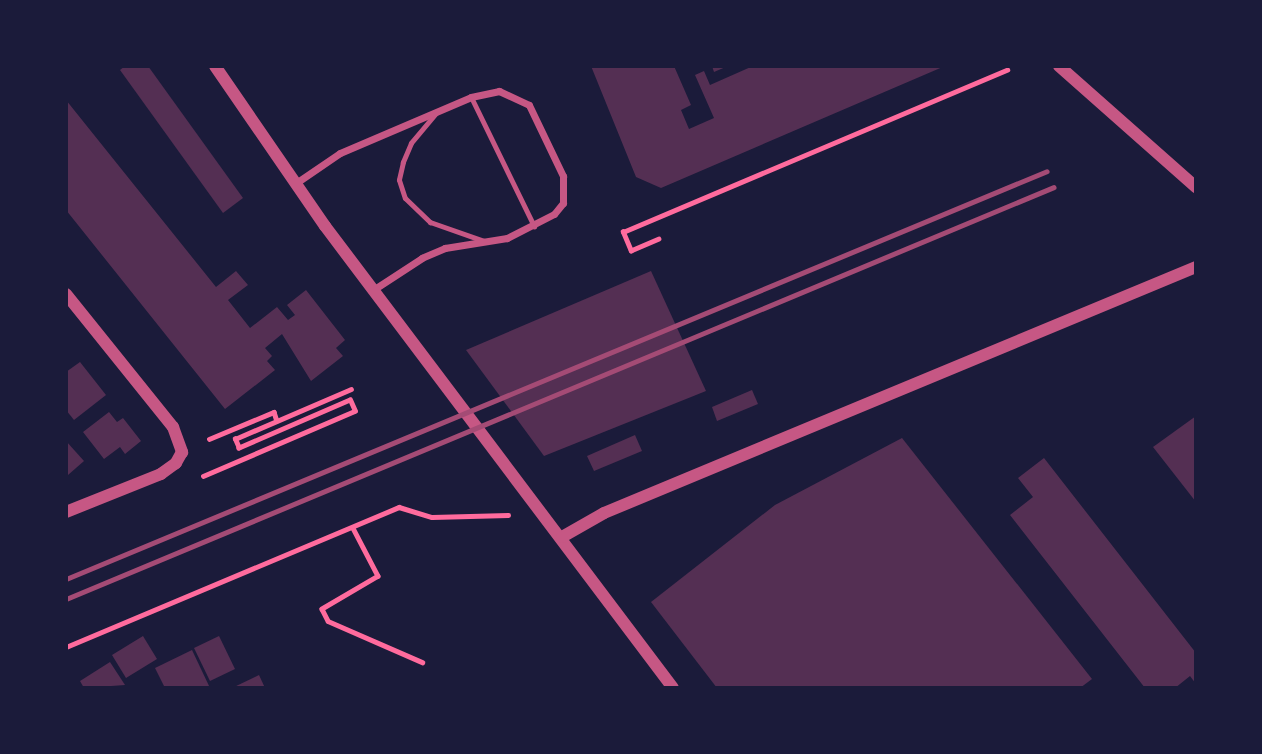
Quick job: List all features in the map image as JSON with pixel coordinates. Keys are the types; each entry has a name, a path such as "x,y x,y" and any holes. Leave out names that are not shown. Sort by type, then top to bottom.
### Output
{"street":[{"path":"215,66 373,290 562,537 673,688"},
{"path":"1059,66 1195,187"},
{"path":"296,183 340,153 471,97 499,91 529,105 563,176 565,191 554,214 507,238 484,241 422,258 373,290"},
{"path":"562,537 604,513 1195,267"},
{"path":"66,294 173,427 182,452 176,463 161,474 66,512"}],"lane":[{"path":"471,97 534,226"},
{"path":"440,108 411,143 399,180 405,198 430,222 484,241"}],"path":[{"path":"659,239 631,251 623,232 1007,70"},
{"path":"203,476 355,411 350,400 239,448 235,439 351,389"},
{"path":"209,439 274,412 278,421"},
{"path":"66,647 399,507 432,517 508,515"},
{"path":"353,528 378,576 322,609 328,621 422,662"}],"building":[{"path":"125,66 148,66 243,198 223,213 120,70"},
{"path":"591,66 674,66 691,105 681,110 689,129 714,118 695,75 704,71 710,85 753,66 945,66 661,188 636,177"},
{"path":"712,66 728,66 714,72"},
{"path":"66,100 216,287 236,271 248,285 228,300 250,328 277,307 288,320 295,315 287,305 306,290 345,340 336,348 343,356 311,381 282,334 265,348 272,356 267,361 275,370 225,409 66,210"},
{"path":"651,271 706,391 544,456 466,350"},
{"path":"80,362 106,395 74,420 66,410 66,372"},
{"path":"752,390 758,404 717,421 712,407"},
{"path":"109,412 117,422 123,418 141,441 125,454 120,447 104,459 83,432"},
{"path":"1196,416 1196,502 1153,447"},
{"path":"635,435 642,451 594,471 587,456"},
{"path":"902,438 1092,679 1080,688 717,688 651,602 775,505"},
{"path":"66,441 84,461 68,475 66,474"},
{"path":"1044,458 1196,653 1196,684 1190,676 1175,688 1145,688 1010,515 1033,497 1018,478"},
{"path":"143,636 157,659 126,678 112,655"},
{"path":"219,636 235,669 210,681 194,648"},
{"path":"192,650 210,688 165,688 155,668"},
{"path":"110,662 125,685 84,688 80,681"},
{"path":"259,675 265,688 232,688"}],"railway":[{"path":"66,579 1047,171"},
{"path":"66,599 1054,187"}]}
